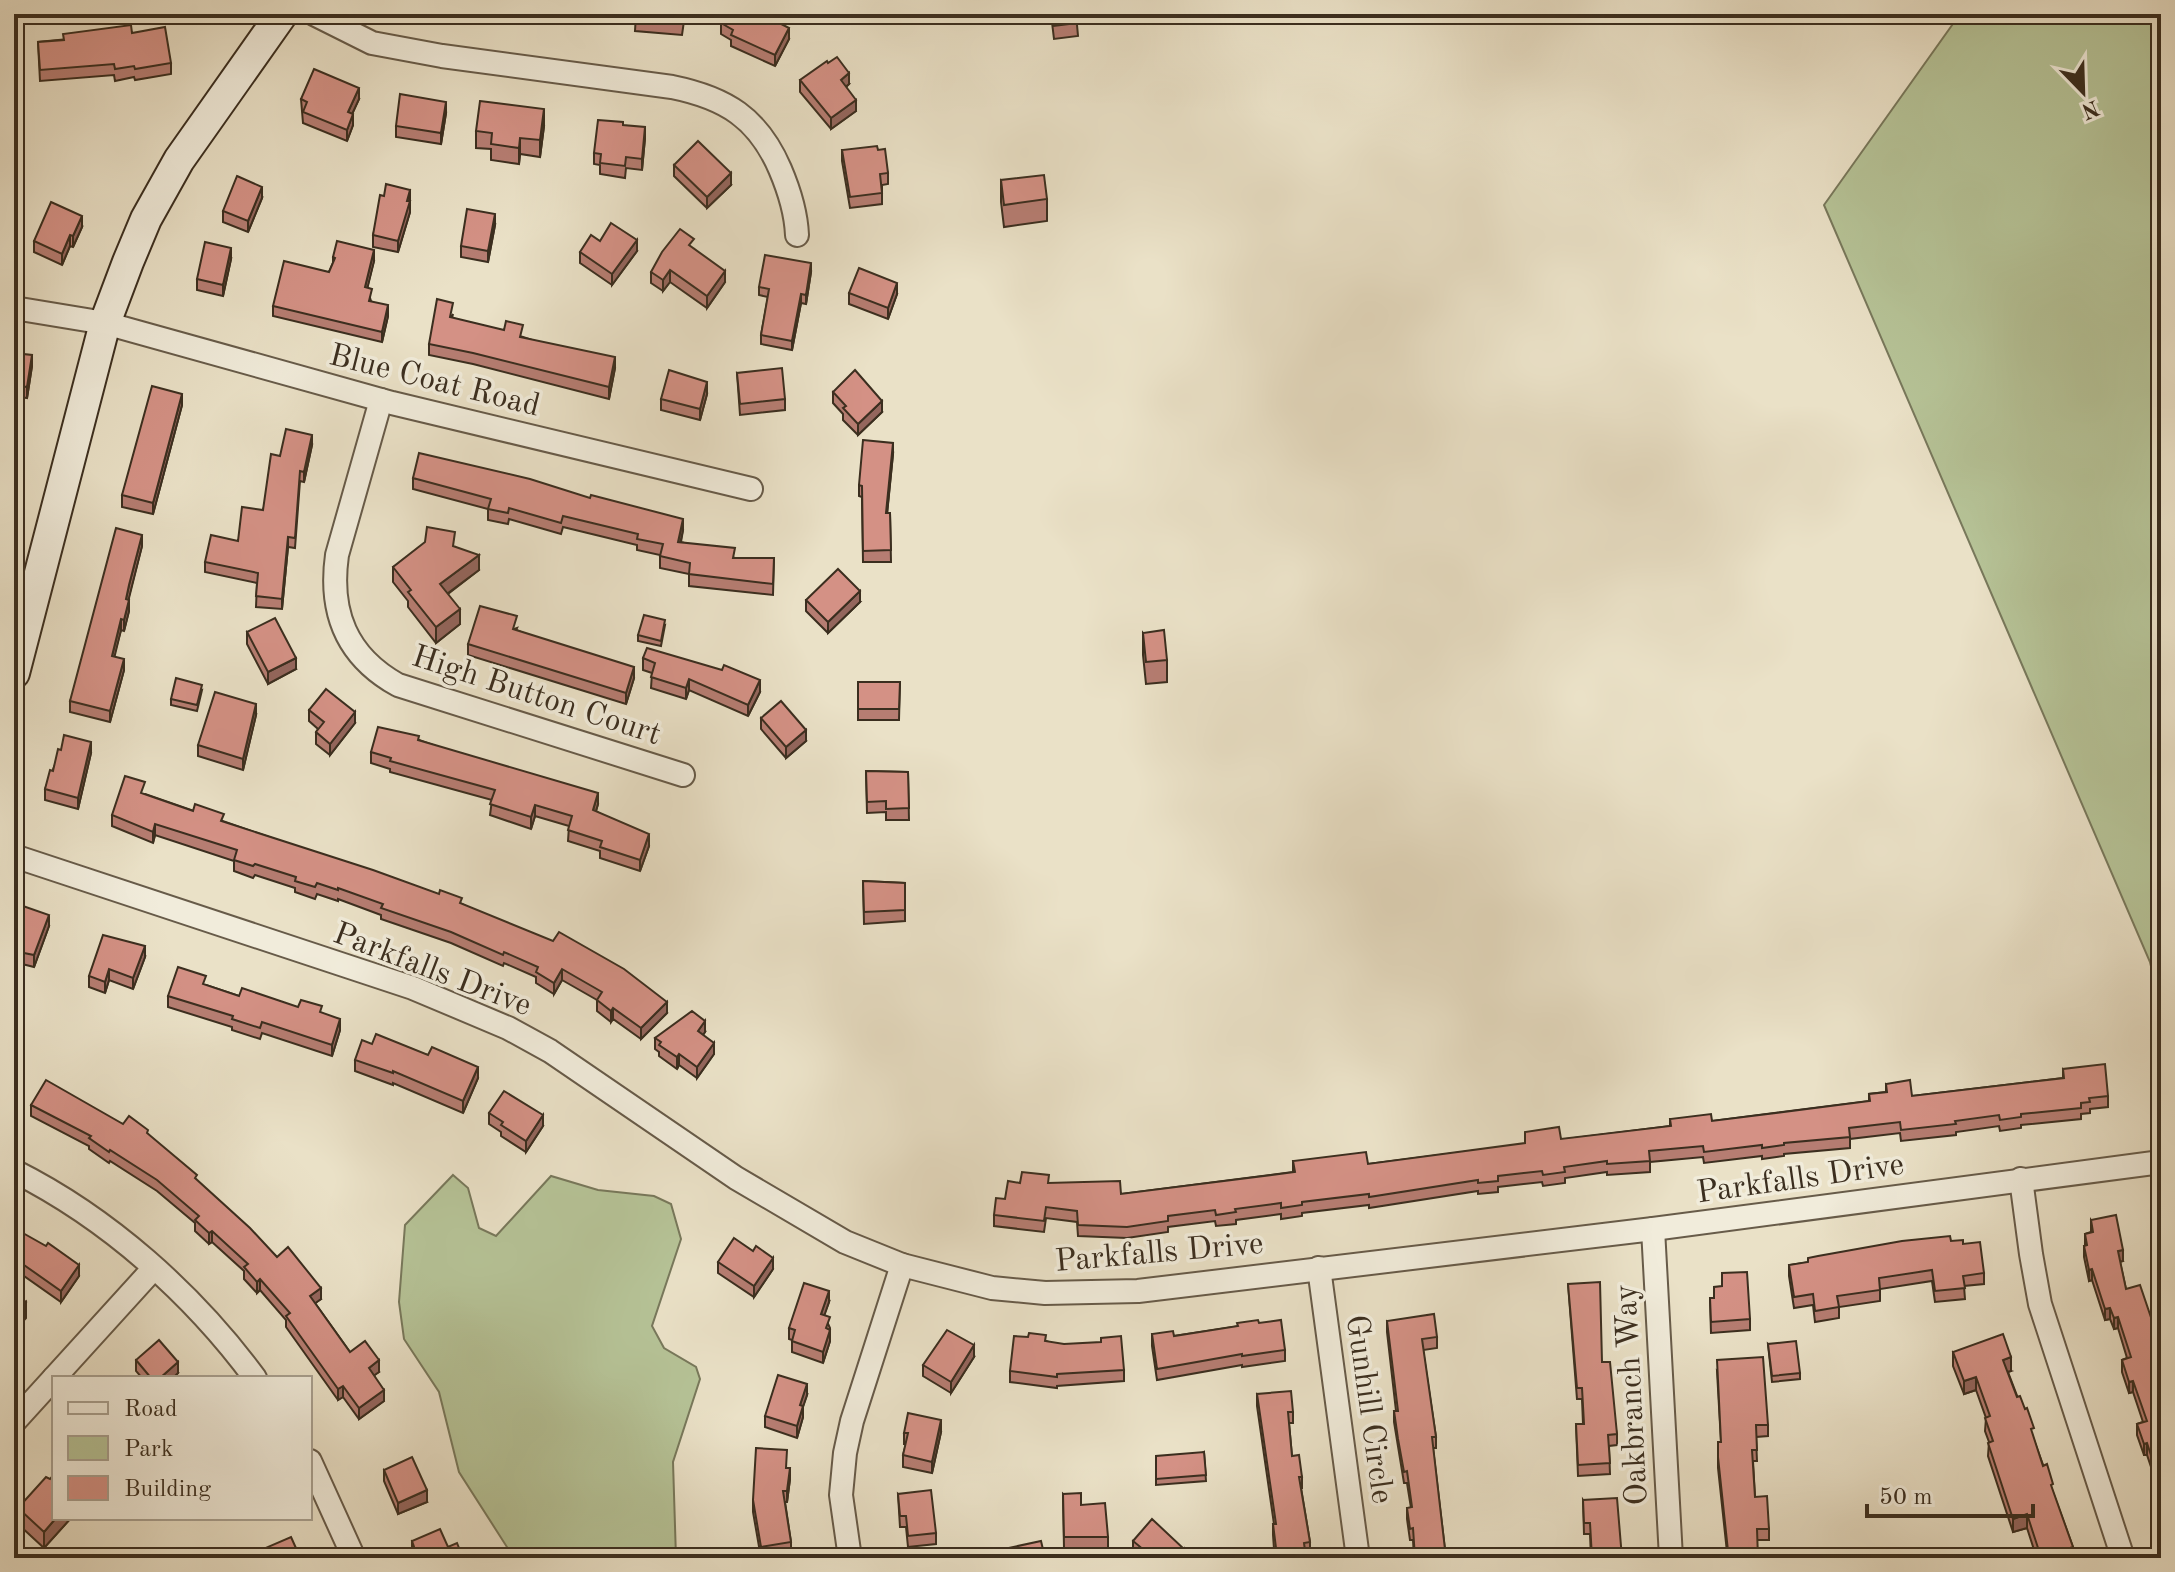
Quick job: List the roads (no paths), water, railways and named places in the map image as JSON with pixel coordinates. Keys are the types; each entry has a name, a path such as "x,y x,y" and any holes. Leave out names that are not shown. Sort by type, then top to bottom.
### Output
{"street":[{"path":"14,673 105,323 146,219 179,160 282,14"},
{"path":"314,14 372,43 442,56 672,87 699,92 720,101 752,123 766,139 787,185 797,235"},
{"name":"Blue Coat Road","path":"14,308 105,323 381,400 751,489"},
{"name":"High Button Court","path":"381,400 334,575 337,611 360,655 371,667 398,685 683,775"},
{"name":"Parkfalls Drive","path":"14,856 413,988 508,1028 550,1051 782,1207 845,1242 902,1265 992,1288 1045,1293 1138,1291 1653,1229 2161,1162"},
{"path":"14,1171 81,1209 153,1269 204,1319 253,1376"},
{"path":"2021,1179 2040,1304 2123,1558"},
{"name":"Oakbranch Way","path":"1653,1229 1671,1558"},
{"path":"850,1558 842,1508 845,1453 852,1421 902,1265"},
{"name":"Gunhill Circle","path":"1319,1268 1358,1558"},
{"path":"56,1376 153,1269"},
{"path":"14,1422 52,1380"},
{"path":"312,1465 354,1558"}]}
